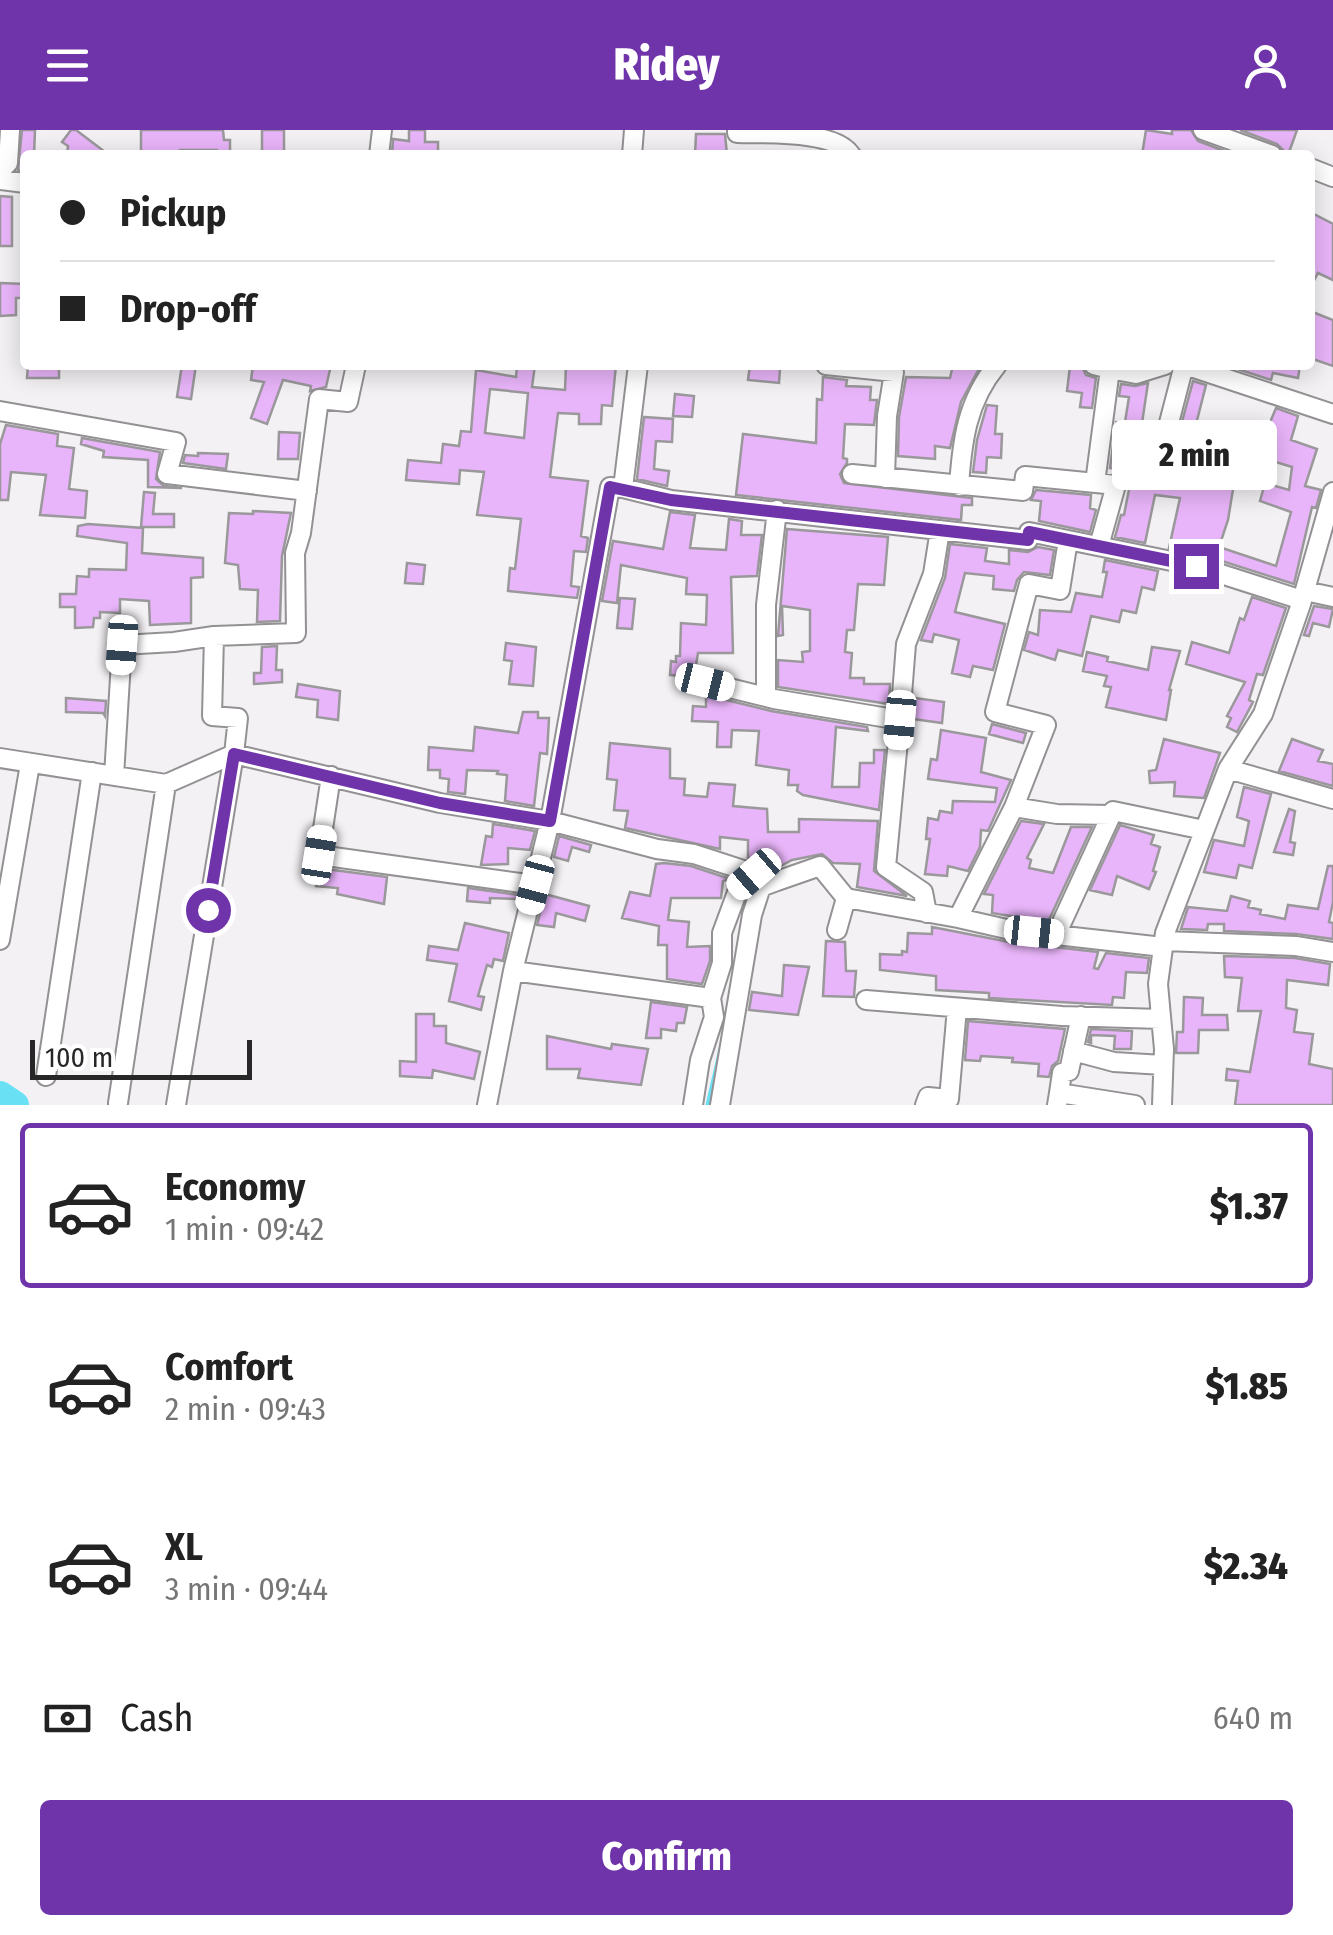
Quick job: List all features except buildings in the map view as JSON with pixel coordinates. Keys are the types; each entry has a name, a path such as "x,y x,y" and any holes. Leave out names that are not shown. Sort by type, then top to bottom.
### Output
{"street":[{"path":"0,171 8,163 10,130"},
{"path":"737,130 736,133 820,137 848,150"},
{"path":"1203,130 1258,150"},
{"path":"114,776 122,645 296,633 295,553 302,533 318,399 348,402 355,370"},
{"path":"623,488 637,370"},
{"path":"875,370 894,372 885,478"},
{"path":"959,486 968,413 994,370"},
{"path":"1095,482 1102,370"},
{"path":"1117,370 1136,374 1149,370"},
{"path":"1158,468 1183,370"},
{"path":"1227,372 1333,414"},
{"path":"0,411 176,442 167,474 307,492"},
{"path":"852,474 1023,491 1025,476 1116,485 1100,546"},
{"path":"487,1105 512,971 550,821 610,487 671,500 1028,540 1029,532 1196,566 1303,595 1333,597"},
{"path":"1162,1105 1158,984 1163,944 1228,769 1263,714 1333,492"},
{"path":"766,698 766,605 777,510"},
{"path":"927,913 923,892 886,867 906,644 933,574 940,530"},
{"path":"958,918 1014,807 1046,726 995,712 1029,584 1060,590 1068,540"},
{"path":"176,1105 238,718 212,716 214,636"},
{"path":"705,682 766,698 900,720"},
{"path":"0,758 166,784 234,754 440,803 550,821 694,854 777,881"},
{"path":"0,940 30,764"},
{"path":"1228,769 1333,799"},
{"path":"46,1076 92,772"},
{"path":"331,776 319,855 535,885"},
{"path":"118,1103 166,784"},
{"path":"1014,807 1057,814 1110,815"},
{"path":"1056,935 1112,810 1204,830"},
{"path":"720,1105 752,915 761,887 820,866 846,898 1056,935 1163,944 1296,946 1333,952"},
{"path":"693,1105 700,1060 714,1017 711,998 722,963 722,933 739,887 754,874"},
{"path":"838,930 846,898"},
{"path":"512,971 711,998"},
{"path":"866,1000 1161,1019"},
{"path":"925,1105 928,1097 949,1099 957,1008"},
{"path":"1080,1016 1069,1071 1062,1073 1058,1099 1135,1105"},
{"path":"1073,1052 1114,1062 1163,1065"}],"waterway":[{"path":"708,1105 721,1049"},
{"path":"0,1095 15,1105"}],"route":[{"path":"208,910 234,754 440,803 550,821 610,487 671,500 1028,540 1029,532 1196,566"}]}
